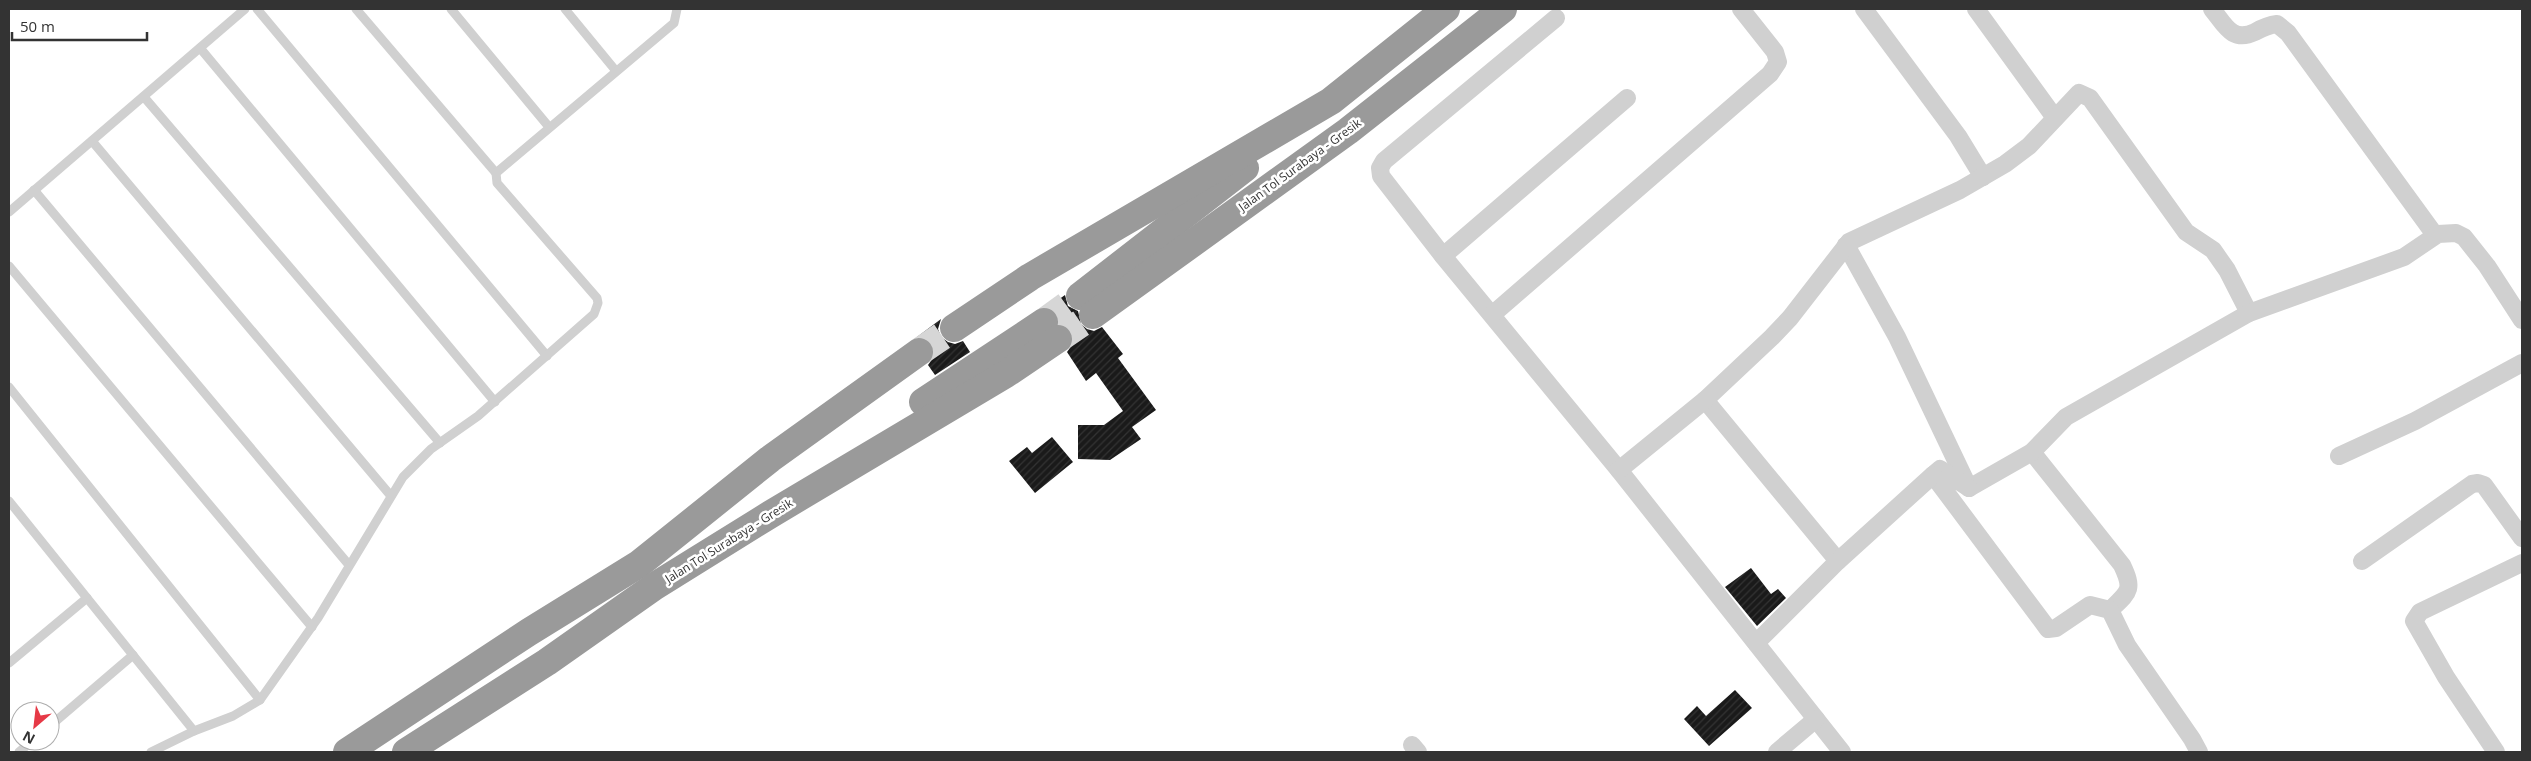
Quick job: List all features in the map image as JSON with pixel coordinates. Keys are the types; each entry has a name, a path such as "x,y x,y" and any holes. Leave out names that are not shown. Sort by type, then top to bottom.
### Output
{"highway":[{"name":"Jalan Tol Surabaya - Gresik","path":"1446,9 1331,101 1087,306 1348,131 1503,9"},
{"name":"Jalan Tol Surabaya - Gresik","path":"954,328 1030,277 1331,101"},
{"name":"Jalan Tol Surabaya - Gresik","path":"347,752 529,632 639,564 715,528 944,389 1051,331 1006,374 663,581 547,662 406,752"},
{"name":"Jalan Tol Surabaya - Gresik","path":"639,564 770,459 919,352"}],"street":[{"path":"1492,314 1770,74 1778,62 1775,52 1741,9"},
{"path":"1864,9 1958,136 1983,177"},
{"path":"1976,9 2055,118"},
{"path":"2212,9 2229,30 2238,36 2244,37 2270,25 2277,24 2288,33 2435,235"},
{"path":"1556,18 1384,161 1380,168 1381,176 1443,256 1619,470 1842,752"},
{"path":"1619,470 1705,400 1790,318 1846,245 1983,177 2029,146 2079,93 2087,95 2186,232 2213,250 2227,270 2248,313"},
{"path":"1443,256 1627,98"},
{"path":"1970,488 2032,452 2066,417 2248,313 2404,258 2435,235 2456,233 2464,238 2487,266 2522,320"},
{"path":"1846,245 1897,337 1970,488"},
{"path":"2339,456 2415,421 2522,363"},
{"path":"1705,400 1838,561"},
{"path":"2032,452 2122,564 2130,580 2129,588 2110,610"},
{"path":"1756,643 1838,561 1933,475 1940,470 1970,488"},
{"path":"1933,475 2048,629 2056,628 2090,605 2110,610"},
{"path":"2362,561 2472,484 2478,483 2484,485 2522,538"},
{"path":"2496,752 2446,677 2414,621 2420,612 2522,563"},
{"path":"2110,610 2127,645 2199,752"},
{"path":"1777,752 1816,719"}],"lane":[{"path":"9,212 245,9"},
{"path":"257,9 547,356"},
{"path":"151,752 194,731 233,716 260,700 312,627 403,477 440,443 495,402 547,356 594,314 598,303 597,298 496,183 496,173 356,9"},
{"path":"451,9 549,127"},
{"path":"565,9 616,70"},
{"path":"496,173 674,23 678,9"},
{"path":"200,48 495,402"},
{"path":"144,97 440,443"},
{"path":"92,141 391,496"},
{"path":"34,190 350,565"},
{"path":"9,266 312,627"},
{"path":"9,387 260,700"},
{"path":"9,501 194,731"},
{"path":"9,663 87,598"},
{"path":"60,717 133,655"}],"building":[{"path":"1065,295 1068,306 1078,311 1081,324 1087,329 1094,331 1102,327 1123,354 1118,358 1156,410 1132,427 1141,439 1110,460 1078,459 1078,425 1104,425 1123,411 1096,373 1086,381 1067,352 1074,338 1071,331 1065,325 1059,324 1057,313 1048,307"},
{"path":"941,319 938,329 941,337 955,344 963,341 970,352 935,375 928,365 935,351 932,343 926,338 917,337"},
{"path":"1052,437 1073,462 1035,493 1009,461 1027,447 1032,453"},
{"path":"1751,568 1771,594 1778,589 1786,598 1757,626 1725,587"},
{"path":"1735,690 1752,708 1709,746 1684,719 1697,706 1706,716"}],"tunnel":[{"path":"1044,322 1080,296"},
{"path":"1058,339 1093,315"},
{"path":"919,352 954,328"}]}
